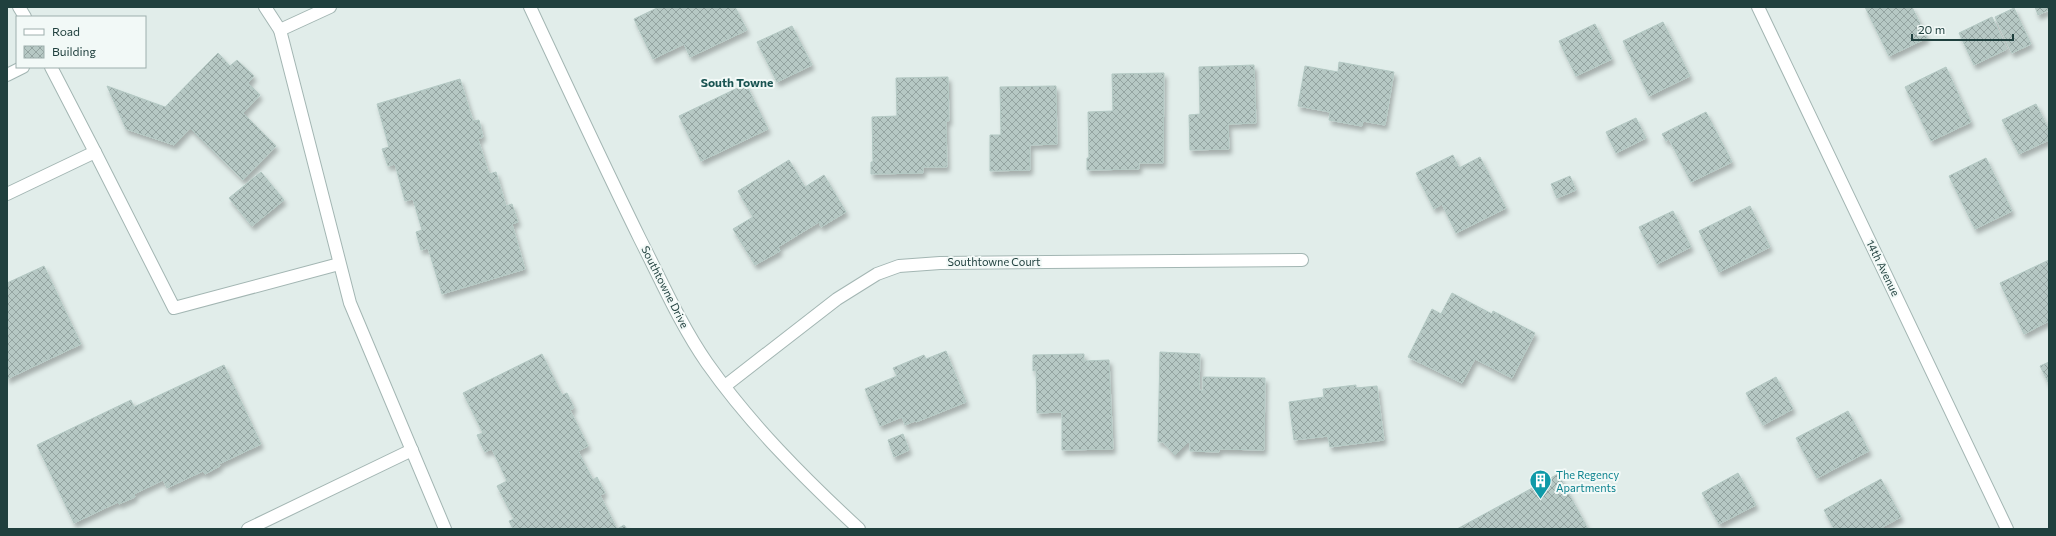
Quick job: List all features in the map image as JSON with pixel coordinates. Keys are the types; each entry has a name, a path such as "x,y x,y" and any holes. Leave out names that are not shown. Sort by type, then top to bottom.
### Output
{"street":[{"path":"19,7 24,16"},
{"path":"265,7 280,30 350,303 445,529"},
{"path":"280,30 330,7"},
{"name":"Southtowne Drive","path":"530,7 626,211 682,321 707,362 771,441 821,494 858,529"},
{"name":"14th Avenue","path":"1758,7 2007,529"},
{"path":"7,75 21,68"},
{"path":"52,68 174,308 339,264"},
{"path":"7,194 95,152"},
{"name":"Southtowne Court","path":"725,386 837,299 877,274 899,266 940,263 1302,260"},
{"path":"248,529 412,450"}],"building":[{"path":"659,7 735,7 747,30 690,57 684,44 653,59 634,19"},
{"path":"1865,7 1912,7 1927,38 1889,56"},
{"path":"2035,7 2049,7 2049,10 2038,15"},
{"path":"2014,8 2031,44 2012,53 1995,17"},
{"path":"1992,17 2007,49 1974,65 1959,33"},
{"path":"1663,22 1690,76 1649,96 1623,41"},
{"path":"1595,24 1612,59 1576,76 1559,41"},
{"path":"792,26 812,65 777,82 757,42"},
{"path":"218,53 230,66 237,60 254,76 248,83 260,95 243,113 276,146 243,180 190,128 174,145 126,129 107,86 165,107"},
{"path":"1339,62 1394,72 1385,125 1363,121 1362,126 1329,120 1330,112 1298,106 1305,66 1338,72"},
{"path":"1254,65 1256,123 1228,124 1229,149 1190,150 1189,115 1200,114 1199,67"},
{"path":"1946,67 1971,122 1931,141 1905,87"},
{"path":"1164,73 1163,163 1139,163 1139,169 1087,170 1087,158 1089,158 1088,112 1113,111 1112,74"},
{"path":"948,77 949,121 946,121 947,167 923,167 923,173 871,174 871,162 873,162 872,117 897,116 896,78"},
{"path":"460,79 473,121 479,120 483,137 478,139 489,174 496,172 506,206 512,204 518,222 512,224 525,269 442,294 428,248 421,250 416,232 422,230 413,199 405,201 395,164 388,166 382,149 389,147 377,104"},
{"path":"746,84 768,129 701,161 679,116"},
{"path":"1056,86 1057,144 1030,145 1030,170 990,171 990,135 1001,135 1000,87"},
{"path":"2036,104 2049,130 2049,140 2019,154 2002,120"},
{"path":"1706,112 1732,162 1691,182 1669,139 1666,141 1662,134"},
{"path":"1636,118 1646,138 1616,153 1606,132"},
{"path":"1453,155 1459,168 1480,157 1506,208 1456,233 1442,204 1434,209 1416,173"},
{"path":"1986,158 2012,211 1975,229 1949,176"},
{"path":"789,160 805,187 824,175 846,212 821,227 819,222 778,247 780,251 755,265 733,229 753,217 738,191"},
{"path":"261,172 284,200 252,226 229,198"},
{"path":"1570,176 1576,190 1557,198 1551,184"},
{"path":"1750,206 1770,247 1719,272 1699,231"},
{"path":"1673,211 1691,247 1657,264 1639,227"},
{"path":"2049,260 2049,321 2024,334 2000,283"},
{"path":"44,266 81,344 7,379 7,283"},
{"path":"1452,293 1492,314 1493,311 1535,333 1512,378 1475,359 1462,383 1408,357 1432,309 1441,314"},
{"path":"946,351 966,402 916,422 915,421 905,425 902,417 880,426 865,389 897,376 893,368 924,355 926,359"},
{"path":"1160,352 1200,354 1199,390 1203,391 1203,377 1265,378 1264,450 1219,449 1219,452 1190,451 1190,443 1188,442 1175,455 1163,442 1158,442"},
{"path":"542,354 562,395 567,393 574,408 570,410 588,446 578,451 593,480 597,477 605,493 600,495 617,529 513,529 509,521 514,519 497,486 507,481 492,449 485,452 477,435 483,433 463,393"},
{"path":"1084,354 1084,361 1109,360 1113,449 1062,450 1062,412 1037,413 1036,370 1033,371 1033,355"},
{"path":"2049,362 2049,384 2040,366"},
{"path":"224,365 261,444 219,464 220,466 205,474 203,471 167,488 163,480 134,494 135,497 119,504 118,502 74,523 37,445 131,400 134,407"},
{"path":"1776,377 1793,409 1763,425 1746,393"},
{"path":"1356,385 1356,388 1377,386 1384,440 1330,447 1328,436 1294,440 1289,402 1324,397 1323,389"},
{"path":"1848,411 1869,451 1817,478 1796,438"},
{"path":"903,434 909,450 894,457 888,440"},
{"path":"1738,473 1756,505 1719,524 1702,493"},
{"name":"The Regency Apartments","path":"1558,474 1588,529 1457,529"},
{"path":"1881,479 1901,517 1879,529 1834,529 1824,510"},
{"path":"624,525 627,529 617,529"}],"place":[{"name":"The Regency Apartments","path":"1540,500"}],"district":[{"name":"South Towne","path":"737,83"}]}
